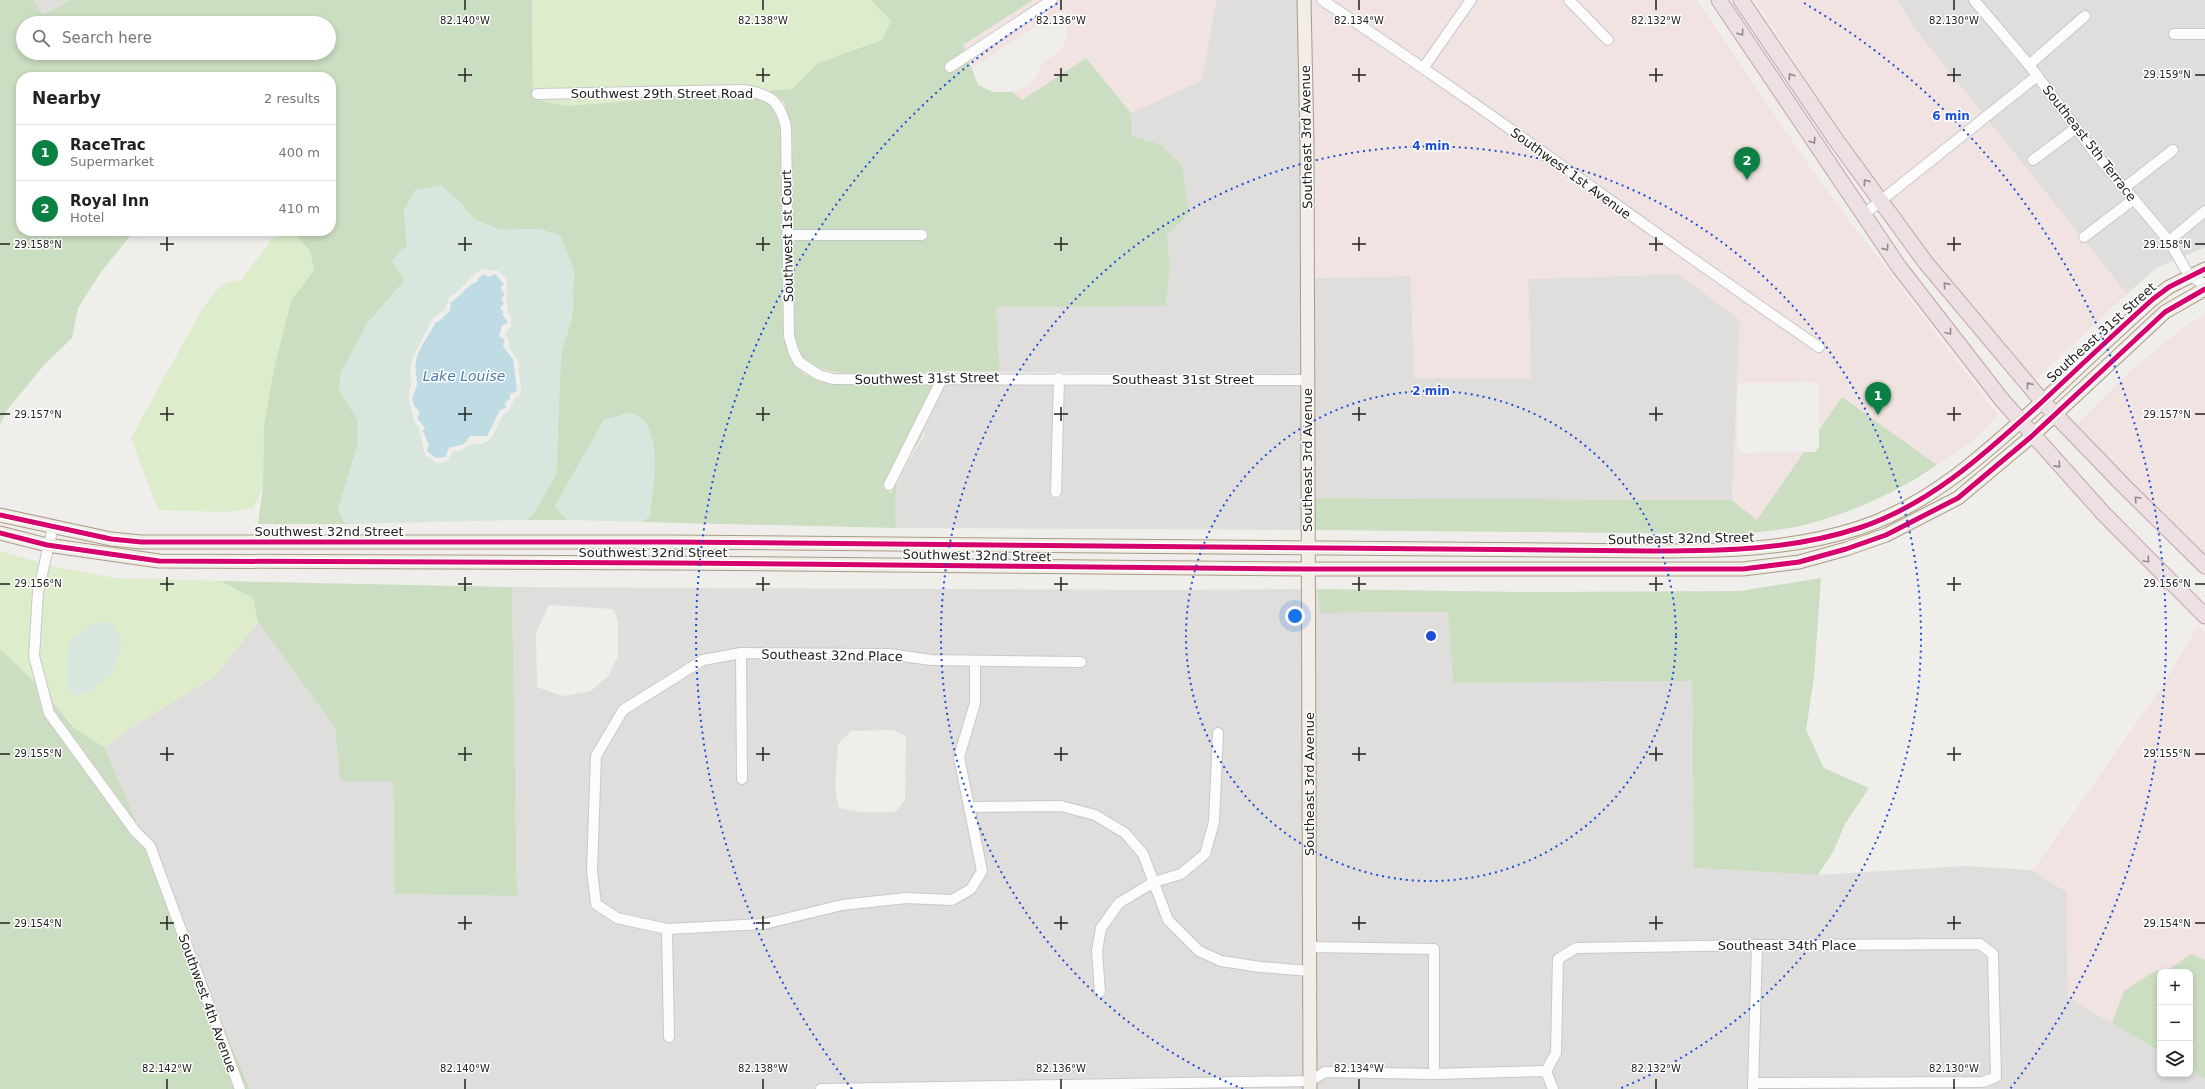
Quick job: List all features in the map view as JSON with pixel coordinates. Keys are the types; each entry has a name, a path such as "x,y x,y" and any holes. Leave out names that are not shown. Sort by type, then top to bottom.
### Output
{"highway":[{"path":"1719,0 1899,267 2020,422 2102,513 2205,616"},
{"path":"1741,0 1794,81 1879,201 1926,263 2042,401 2123,485 2205,566"}],"main road":[{"name":"Southeast 3rd Avenue","path":"1304,0 1307,144 1310,1085"},
{"name":"Southeast 31st Street","path":"2020,422 2153,299 2189,275 2205,269"},
{"path":"1308,569 1743,569 1799,562 1846,549 1886,535 1958,498 2032,436 2165,312 2205,289"},
{"name":"Southeast 32nd Street","path":"1308,549 1714,551 1786,545 1859,528 1902,510 1952,479 2020,422"},
{"name":"Southwest 32nd Street","path":"0,515 111,539 141,542 671,542 1308,549"},
{"name":"Southwest 32nd Street","path":"0,533 47,545 159,561 673,563 1308,569"}],"street":[{"path":"950,67 1052,0"},
{"name":"Southwest 1st Avenue","path":"1322,0 1424,67 1718,278 1819,347"},
{"path":"1424,67 1471,0"},
{"path":"1569,0 1608,40"},
{"name":"Southeast 5th Terrace","path":"1974,0 2037,76 2124,188 2169,241 2189,275 2205,286"},
{"path":"2029,66 2085,16"},
{"path":"2174,34 2205,34"},
{"path":"1863,215 2037,76"},
{"name":"Southwest 29th Street Road","path":"537,94 743,90 767,95 777,103 781,109"},
{"name":"Southwest 1st Court","path":"781,109 786,127 788,331 790,345 799,362"},
{"path":"2033,160 2076,128"},
{"path":"2124,188 2173,150"},
{"path":"2084,236 2134,199"},
{"path":"2169,241 2205,212"},
{"path":"787,235 922,235"},
{"name":"Southwest 31st Street","path":"799,362 819,375 833,378 1059,378"},
{"path":"889,485 943,377"},
{"path":"1056,492 1059,378"},
{"name":"Southeast 31st Street","path":"1059,378 1307,380"},
{"name":"Southwest 4th Avenue","path":"52,527 38,592 34,656 49,713 135,831 150,846 240,1089"},
{"path":"741,653 742,779"},
{"name":"Southeast 32nd Place","path":"667,929 617,918 596,904 592,871 596,756 623,710 703,660 741,653 889,654 931,660 975,662 1081,662"},
{"path":"669,1037 667,929 764,924 842,905 906,898 952,900 971,889 982,871 960,757 975,703 975,662"},
{"path":"1100,992 1097,951 1101,928 1119,903 1154,882 1181,874 1205,854 1214,822 1218,733"},
{"path":"969,807 1061,806 1095,815 1124,834 1142,854 1168,920 1199,951 1221,961 1260,967 1310,971"},
{"name":"Southeast 34th Place","path":"1546,1071 1556,1053 1558,959 1576,948 1757,945 1980,944 1994,954 1996,1077 1983,1082 1753,1086"},
{"path":"1753,1086 1757,945"},
{"path":"1309,947 1434,949 1434,1074"},
{"path":"820,1089 1310,1085 1325,1072 1434,1074 1546,1071 1552,1089"}],"shaded area":[{"path":"33,0 71,0 43,15"},
{"path":"1033,0 1216,0 1202,80 1131,113 1086,58 1021,100 1012,92 1028,86 1036,77 1043,63 1063,48 1066,39 1067,16 1065,12 1058,12 973,68 963,45"},
{"path":"1216,0 1299,0 1302,144 1301,374 1000,372 996,307 1166,305 1170,264 1167,236 1189,214 1160,144 1131,136 1131,113 1202,80"},
{"path":"1309,0 1697,0 1819,180 1998,415 1969,444 1937,465 1842,397 1819,430 1819,387 1814,382 1741,383 1737,388 1740,320 1679,274 1528,279 1531,379 1414,378 1411,276 1312,278"},
{"path":"1755,0 1898,0 1914,28 2127,294 2033,382 1964,300 1857,158"},
{"path":"1898,0 2205,0 2205,247 2155,269 2127,294 1914,28"},
{"path":"441,185 460,202 474,219 500,230 539,229 560,236 574,270 572,318 561,352 556,475 531,517 525,520 346,524 338,510 357,447 357,419 339,389 341,372 367,324 405,280 392,261 402,249 407,247 404,211 415,190","holes":["483,269 499,271 507,280 507,305 511,318 511,326 505,334 509,342 508,347 518,360 521,391 519,396 515,398 507,413 503,414 492,437 488,441 482,444 469,445 464,449 453,452 446,462 436,463 425,455 419,428 414,421 409,398 412,383 410,373 412,359 432,320 446,308 449,297"]},
{"path":"1679,274 1740,320 1732,500 1313,498 1312,278 1411,276 1414,378 1531,379 1528,279"},
{"path":"2205,314 2205,558 2074,427 2129,372 2180,330"},
{"path":"946,383 1053,384 1050,497 1061,498 1064,384 1302,386 1302,530 896,528 894,495 902,472 924,436 927,422"},
{"path":"1737,390 1737,448 1742,453 1804,452 1757,520 1732,500"},
{"path":"631,412 645,422 651,434 655,457 655,470 649,517 641,522 567,520 555,506 604,420"},
{"path":"512,587 1162,590 1303,589 1304,1089 250,1089 105,748 127,730 214,677 258,622 335,728 340,781 393,780 394,894 517,896","holes":["549,605 613,609 618,620 618,656 608,676 591,691 563,696 537,687 536,633","893,730 906,736 905,800 895,812 860,812 839,808 835,788 838,744 851,731"]},
{"path":"1314,589 1317,589 1320,613 1448,612 1453,683 1692,681 1694,868 1818,875 1965,866 2031,870 2067,892 2068,997 2157,1050 2157,1077 2193,1077 2193,1072 2205,1079 2205,1089 1315,1089"},
{"path":"113,622 122,643 112,673 89,693 75,695 66,688 66,660 71,639 92,624"},
{"path":"2198,625 2205,632 2205,960 2191,954 2169,969 2157,969 2157,971 2153,972 2125,991 2112,1023 2068,997 2067,892 2031,870 2034,869 2165,682"}],"green space":[{"path":"0,0 33,0 43,15 71,0 532,0 533,99 566,106 792,89 818,63 882,40 891,21 871,0 1033,0 963,45 978,85 993,92 1012,92 1022,100 1086,58 1131,113 1131,136 1160,144 1182,165 1189,214 1167,236 1170,264 1166,306 996,307 1000,372 944,371 941,369 940,372 867,374 829,371 814,366 803,358 798,351 796,343 793,326 791,127 784,101 774,105 781,128 783,327 785,340 791,359 802,372 832,384 934,383 882,487 891,493 899,476 895,500 896,528 641,522 649,517 654,482 653,445 645,422 631,413 604,420 555,506 567,520 525,520 531,517 556,475 561,352 572,318 574,270 560,236 539,229 500,230 474,219 460,202 404,211 407,247 393,261 405,280 367,324 339,389 357,419 357,447 338,510 346,524 258,524 263,487 264,424 275,364 291,301 314,270 310,251 296,236 336,236 336,72 16,72 16,236 130,236 101,272 78,308 72,338 44,365 7,410 0,425"},
{"path":"532,0 871,0 891,21 882,40 818,63 792,89 566,106 533,100"},
{"path":"278,236 296,236 310,251 314,270 291,301 275,364 264,424 263,487 253,508 226,512 158,510 131,438 202,309 220,286 229,282 241,280 271,240"},
{"path":"1842,397 1937,465 1890,493 1856,508 1797,527 1744,534 1313,530 1313,498 1732,500 1757,520 1804,452 1815,452 1819,447 1819,430"},
{"path":"927,422 919,442 909,457"},
{"path":"0,551 51,566 115,578 220,581 253,598 258,622 214,677 127,730 105,748 73,727 43,690 0,649"},
{"path":"1821,578 1814,677 1806,730 1824,768 1869,788 1845,824 1834,850 1818,875 1694,868 1692,681 1453,683 1448,612 1320,613 1317,589 1531,592 1740,591"},
{"path":"220,581 512,587 517,896 394,894 393,781 340,781 335,728 258,622 253,598"},
{"path":"0,649 43,690 73,727 105,748 250,1089 0,1089"},
{"path":"2191,954 2205,960 2205,1079 2193,1072 2193,969 2169,969"},
{"path":"2157,971 2157,1050 2112,1023 2124,991 2153,972"}],"water":[{"name":"Lake Louise","path":"485,274 488,277 495,274 504,284 500,288 505,295 501,299 504,303 500,308 504,312 502,314 508,322 502,326 499,336 505,340 503,346 513,359 517,391 510,394 510,399 505,403 506,408 500,410 487,436 470,436 464,444 449,448 445,457 436,458 427,451 429,445 423,431 425,428 417,418 420,413 412,399 417,385 415,368 417,356 436,322 438,322 450,311 451,302 477,282 479,277"}],"cycle path":[{"path":"0,515 111,539 141,542 671,542 1652,551 1731,550 1757,548 1808,541 1834,535 1886,518 1911,505 1935,490 1980,457 2153,299 2169,287 2205,269"},
{"path":"0,533 47,545 159,561 673,563 1308,569 1743,569 1799,562 1846,549 1886,535 1958,498 2032,436 2165,312 2205,289"}],"place":[{"name":"Royal Inn","path":"1747,180"},
{"name":"RaceTrac","path":"1878,415"}]}
